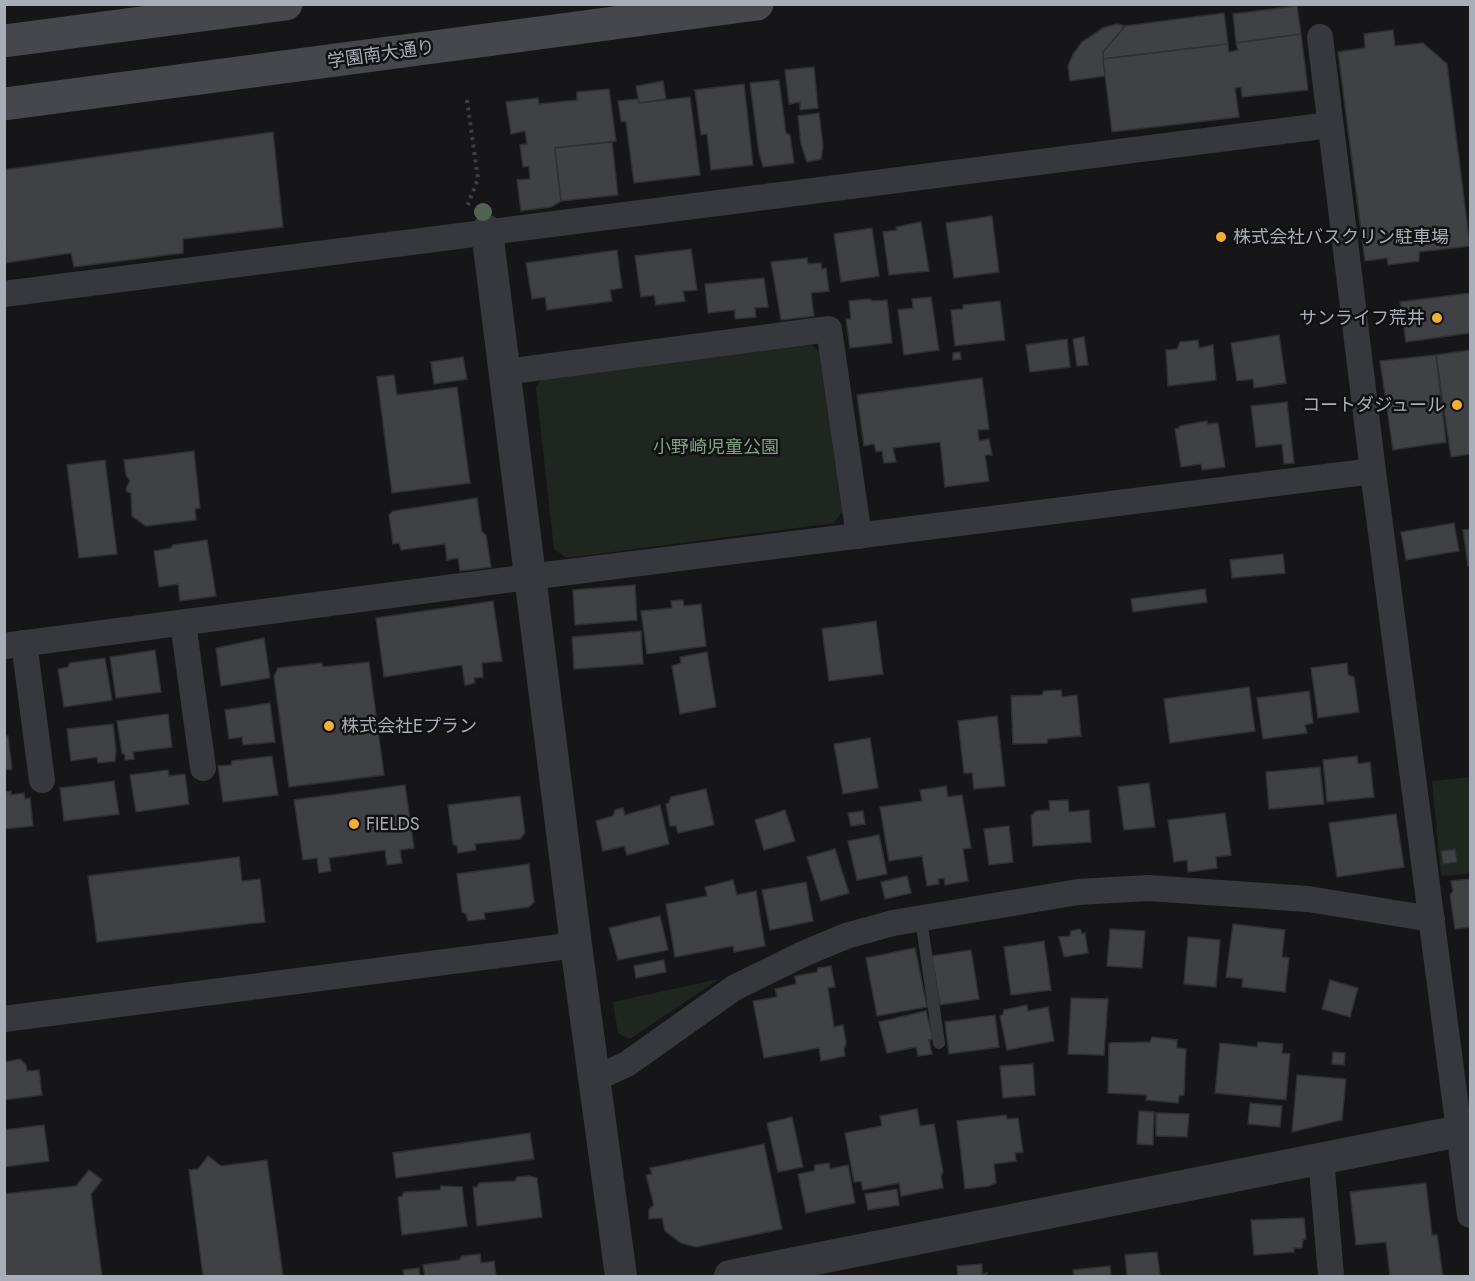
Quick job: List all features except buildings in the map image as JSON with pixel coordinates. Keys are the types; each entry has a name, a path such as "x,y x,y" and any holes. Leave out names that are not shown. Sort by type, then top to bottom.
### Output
{"main road":[{"path":"4,40 286,4"},
{"name":"学園南大通り","path":"4,104 757,4"}],"street":[{"path":"1320,37 1373,471 1432,919 1465,1130 1470,1215"},
{"path":"4,294 475,223 1330,125"},
{"path":"475,223 505,372 576,945 621,1276"},
{"path":"505,372 829,329 859,536"},
{"path":"42,780 14,644 1373,471"},
{"path":"183,622 203,768"},
{"path":"594,1079 627,1064 734,988 846,936 893,923 1077,892 1148,888 1308,900 1432,919"},
{"path":"4,1019 576,945"},
{"path":"730,1276 1465,1130"},
{"path":"1322,1158 1331,1276"}],"lane":[{"path":"921,919 939,1043"}],"path":[{"path":"467,100 478,179 475,223"}],"green space":[{"name":"小野崎児童公園","path":"808,342 822,353 845,508 834,523 566,558 554,549 536,387 543,377"},
{"path":"1470,777 1470,874 1441,876 1432,781"},
{"path":"719,979 630,1039 618,1033 613,1002"}],"place":[{"name":"株式会社バスクリン駐車場","path":"1221,237"},
{"name":"サンライフ荒井","path":"1437,318"},
{"name":"コートダジュール","path":"1457,405"},
{"name":"株式会社Eプラン","path":"329,726"},
{"name":"FIELDS","path":"354,824"}]}
